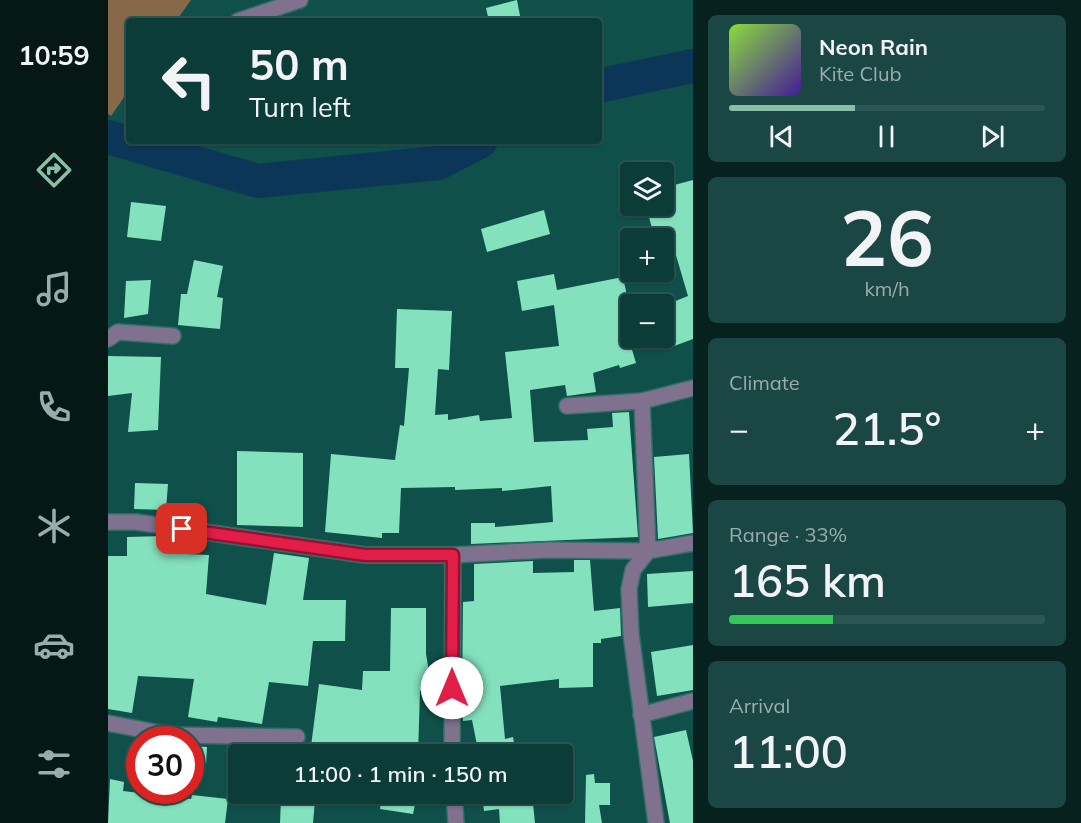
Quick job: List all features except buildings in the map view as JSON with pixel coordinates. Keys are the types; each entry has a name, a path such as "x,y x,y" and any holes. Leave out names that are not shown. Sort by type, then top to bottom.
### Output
{"street":[{"path":"247,18 300,0"},
{"path":"108,339 118,332 173,336"},
{"path":"567,406 642,401 693,388"},
{"path":"642,401 648,551 633,570 629,589 631,634 656,823"},
{"path":"108,522 136,522 365,555 453,555 548,550 648,551 693,543"},
{"path":"452,744 453,555"},
{"path":"641,715 693,701"},
{"path":"108,723 170,735 297,736"},
{"path":"455,804 456,823"}],"shaded area":[{"path":"108,0 191,0 178,18 126,18 126,94 111,116 108,114"}],"waterway":[{"path":"602,85 693,66"},
{"path":"108,137 126,142"},
{"path":"132,144 258,181 438,163 475,144"}],"route":[{"path":"182,529 365,555 453,555 452,688"}]}
